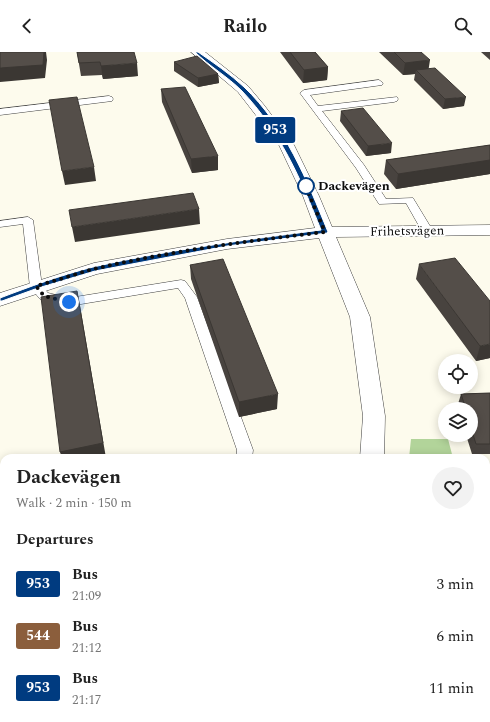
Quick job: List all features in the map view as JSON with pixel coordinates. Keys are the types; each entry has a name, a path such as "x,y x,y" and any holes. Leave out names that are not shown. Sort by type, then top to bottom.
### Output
{"street":[{"path":"197,52 243,89 259,108 286,145 311,196 360,318 374,416 372,454"},
{"name":"Frihetsvägen","path":"0,300 36,286 94,269 227,244 325,232 490,230"}],"lane":[{"path":"379,84 304,93 360,167 383,202 409,200 428,230"},
{"path":"0,112 109,99"},
{"path":"316,109 394,99"},
{"path":"0,224 28,220 36,286 44,296 69,302 181,284 191,297 245,450 244,454"}],"green space":[{"path":"411,439 438,439 438,442 449,442 452,454 409,454"}],"building":[{"path":"0,52 44,52 43,65 0,68"},
{"path":"77,52 134,52 137,63 101,66 100,62 79,63"},
{"path":"290,52 315,52 328,67 304,70"},
{"path":"394,52 421,52 430,60 405,63"},
{"path":"197,56 218,74 198,78 174,62"},
{"path":"435,68 466,97 445,99 416,70"},
{"path":"185,87 218,156 191,159 161,89"},
{"path":"77,97 94,167 62,171 49,100"},
{"path":"363,108 392,143 368,146 341,111"},
{"path":"490,145 490,160 398,174 386,160"},
{"path":"193,193 199,209 72,227 69,210"},
{"path":"455,258 490,301 490,344 480,346 419,264"},
{"path":"223,259 278,394 239,402 190,265"},
{"path":"77,291 103,443 60,452 41,297"},
{"path":"490,393 490,444 476,444 475,442 478,442 478,402 464,402 461,394"}],"bus line":[{"name":"953","path":"0,300 36,286 94,269 227,244 325,232 311,196 286,145 243,89 197,52"}],"place":[{"name":"Dackevägen","path":"306,186"}],"route":[{"path":"69,302 44,296 36,286 94,269 183,252 227,244 325,232 311,196 304,183 306,186"}]}
